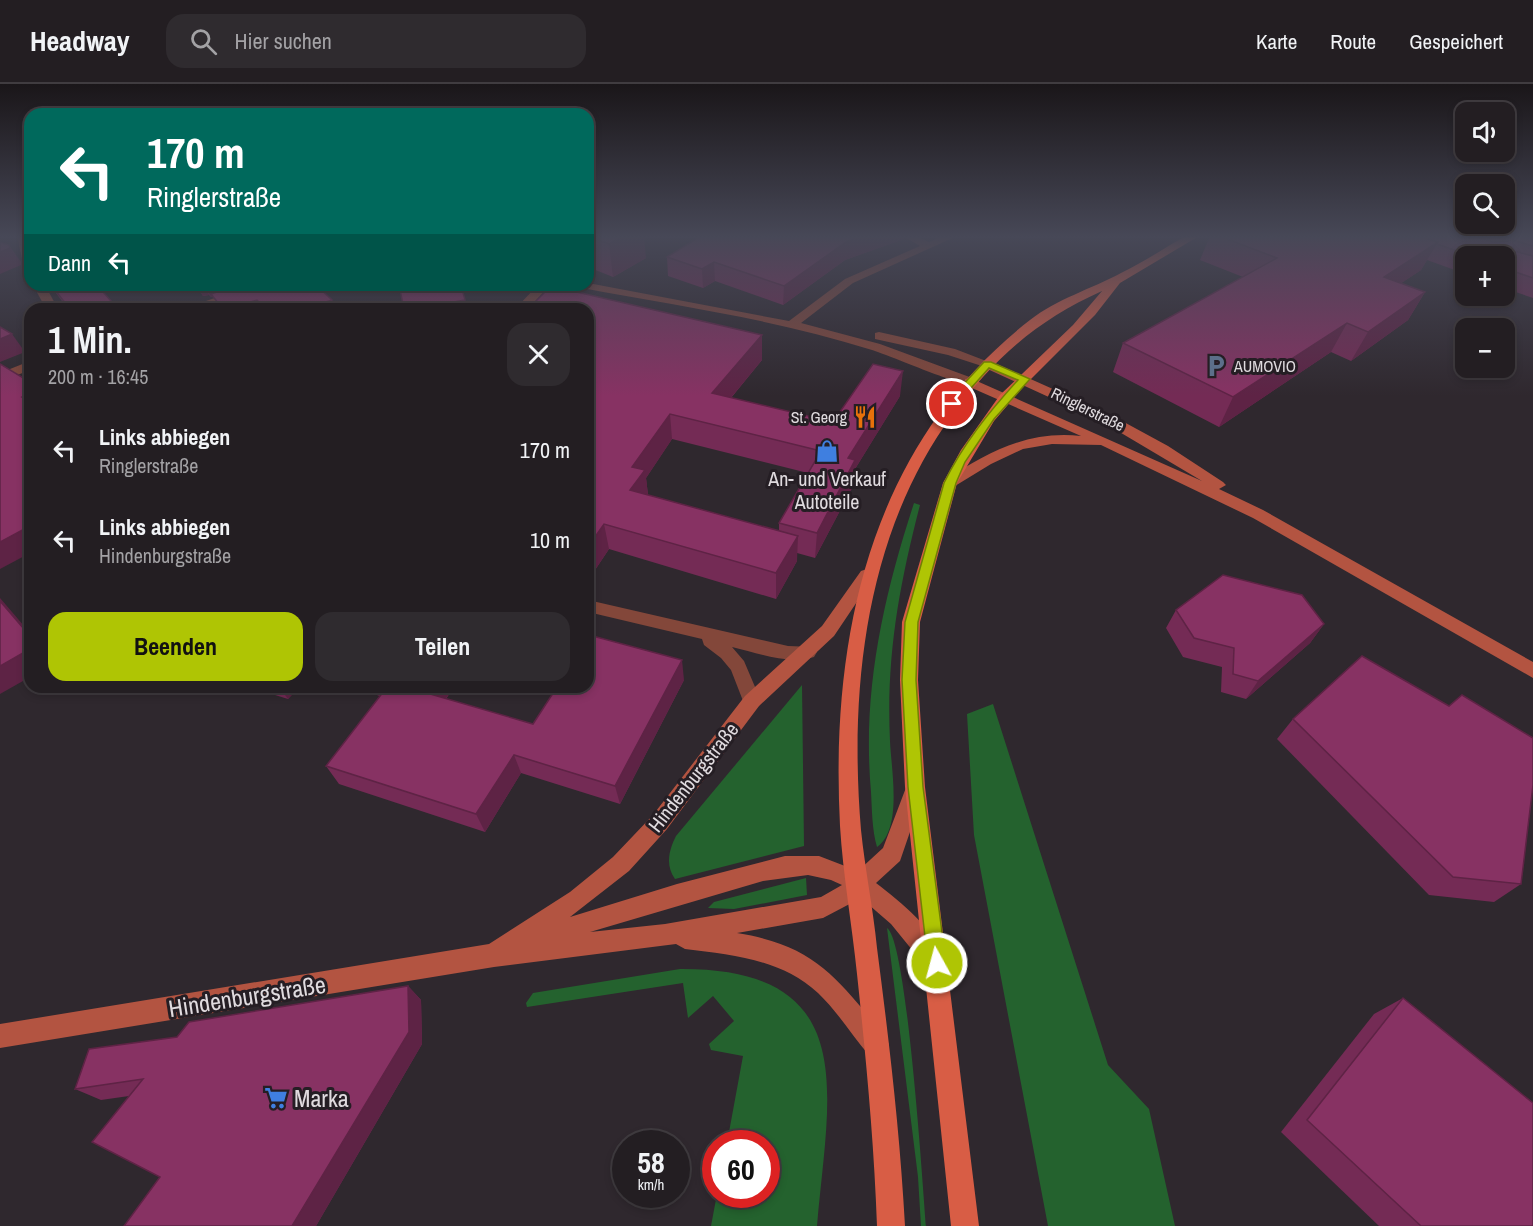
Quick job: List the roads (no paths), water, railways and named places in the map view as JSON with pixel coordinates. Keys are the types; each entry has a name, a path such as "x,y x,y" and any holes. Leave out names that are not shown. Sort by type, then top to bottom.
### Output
{"main road":[{"name":"Hindenburgstraße","path":"891,1226 877,1045 850,816 849,701 855,633 867,575 891,510 912,466 952,404 988,364 1038,319 1094,289"},
{"name":"Hindenburgstraße","path":"937,963 915,787 909,680 912,622 950,483 960,462 1006,398 1099,304 1109,289"},
{"path":"937,963 965,1226"}],"street":[{"name":"Ringlerstraße","path":"606,289 794,323 832,327 951,352 988,364 1075,400 1141,435 1192,466 1258,514"},
{"path":"794,323 837,289"},
{"path":"208,303 245,291"},
{"path":"527,303 538,291"},
{"name":"Ringlerstraße","path":"794,323 869,343 938,368 1127,451 1258,514 1533,671"},
{"path":"0,378 24,368"},
{"path":"950,483 985,460 1019,443 1075,439 1127,451"},
{"name":"Hindenburgstraße","path":"494,955 578,899 621,864 660,822 752,701 808,652 834,623 867,575"},
{"path":"594,608 788,653 808,652"},
{"path":"700,634 723,648 739,665 752,701"},
{"name":"Hindenburgstraße","path":"0,1036 494,955 665,936 823,907 837,901 859,885 892,854 915,787"},
{"name":"Hindenburgstraße","path":"494,955 651,900 780,867 819,866 833,870 859,885 902,919 937,963"},
{"path":"665,936 737,944 786,957 826,985 877,1045"}],"place":[{"name":"AUMOVIO","path":"1216,366"},
{"name":"St. Georg","path":"865,417"},
{"name":"An- und Verkauf Autoteile","path":"827,451"},
{"name":"Marka","path":"276,1098"}]}
